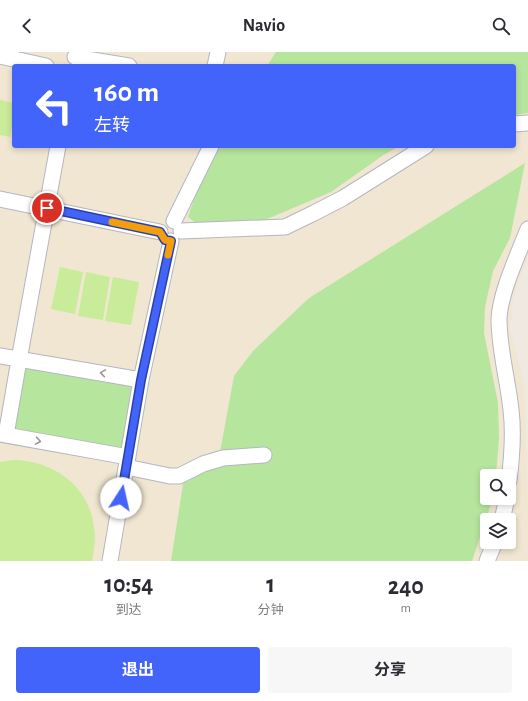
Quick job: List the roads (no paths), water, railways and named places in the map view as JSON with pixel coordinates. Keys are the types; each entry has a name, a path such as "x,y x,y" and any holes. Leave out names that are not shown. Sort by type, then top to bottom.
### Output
{"lane":[{"path":"215,64 218,52"},
{"path":"0,56 37,64"},
{"path":"75,58 116,64"},
{"path":"516,124 528,123"},
{"path":"58,148 19,360 3,435 127,462 170,476 178,476 203,464 223,458 264,455"},
{"path":"110,561 141,380 171,231 210,148"},
{"path":"0,199 171,231 284,227 343,198 423,148"},
{"path":"510,469 513,439 511,411 501,345 499,319 507,284 528,229"},
{"path":"0,356 141,380"},
{"path":"487,561 492,549"}]}
